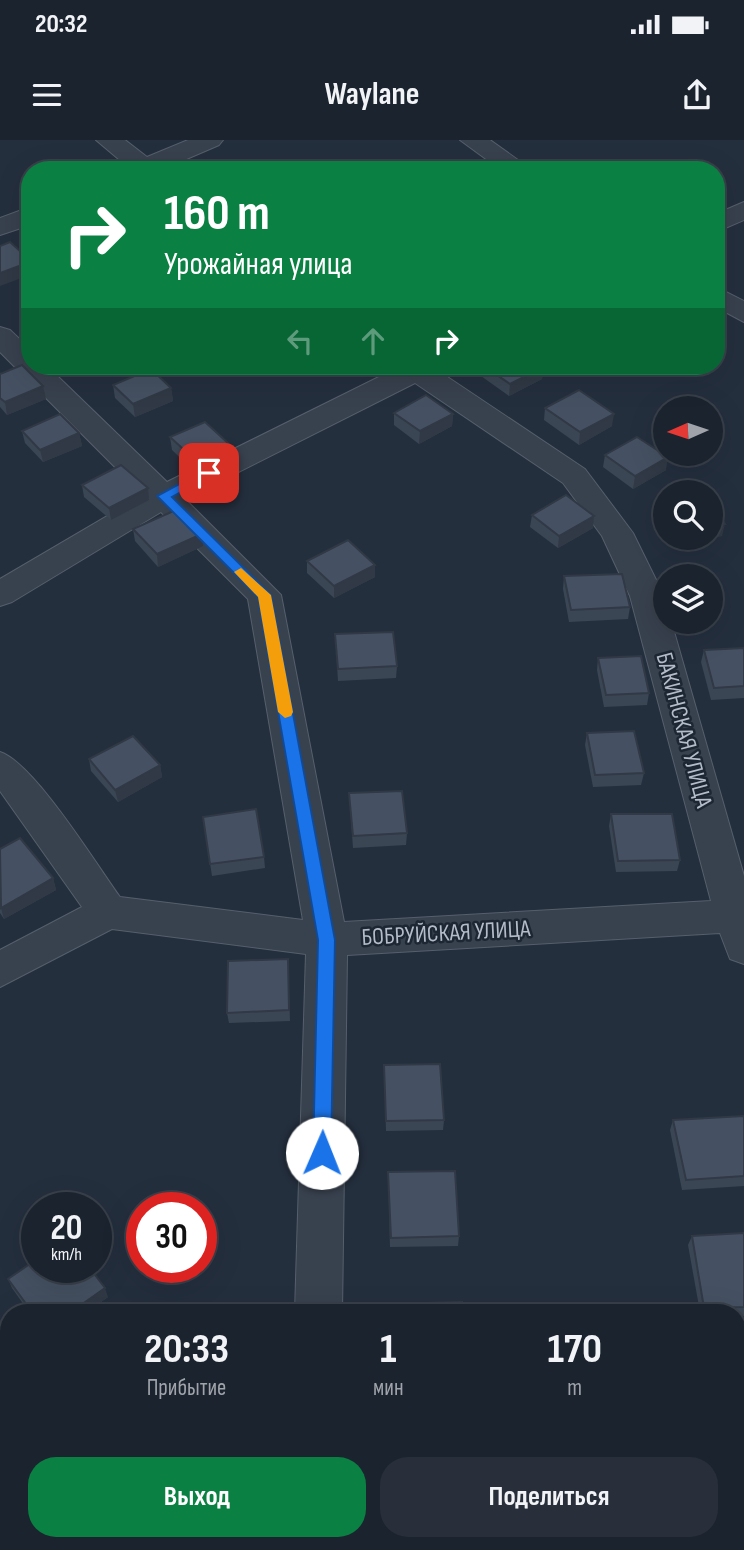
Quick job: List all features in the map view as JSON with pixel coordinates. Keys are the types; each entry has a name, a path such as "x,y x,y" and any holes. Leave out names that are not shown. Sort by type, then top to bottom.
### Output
{"street":[{"path":"109,140 134,161"},
{"path":"162,161 210,140"},
{"path":"473,140 505,161"},
{"path":"725,220 744,210"},
{"path":"0,227 21,219"},
{"path":"725,301 744,313"},
{"path":"0,336 21,356"},
{"path":"40,375 264,595 327,940 319,1304"},
{"path":"0,594 164,496 401,375"},
{"name":"БАКИНСКАЯ УЛИЦА","path":"429,375 574,476 617,533 647,596 741,926"},
{"path":"0,766 26,796 108,912 0,970"},
{"name":"БОБРУЙСКАЯ УЛИЦА","path":"108,912 327,940 741,926"}],"building":[{"path":"10,242 21,252 21,265 0,273 0,246"},
{"path":"21,365 21,375 32,375 43,386 5,402 0,398 0,374"},
{"path":"137,375 157,375 171,388 133,404 113,385"},
{"path":"497,375 528,375 510,384"},
{"path":"579,390 614,414 580,432 545,408"},
{"path":"426,395 453,414 420,431 394,413"},
{"path":"60,414 79,433 40,450 22,431"},
{"path":"205,422 229,444 194,459 170,437"},
{"path":"637,437 653,447 653,466 635,476 605,455"},
{"path":"121,465 148,488 109,508 82,485"},
{"path":"566,495 594,516 559,536 532,515"},
{"path":"178,509 202,534 157,554 133,529"},
{"path":"348,540 375,565 334,586 307,561"},
{"path":"622,574 630,607 571,610 564,576"},
{"path":"393,632 397,666 338,669 335,634"},
{"path":"744,648 744,686 714,688 704,650"},
{"path":"641,656 649,693 606,695 598,658"},
{"path":"634,731 644,773 595,775 587,733"},
{"path":"133,736 160,765 115,790 89,759"},
{"path":"402,791 407,833 353,836 349,793"},
{"path":"256,809 264,857 210,864 203,817"},
{"path":"611,814 672,814 680,860 618,861"},
{"path":"20,838 53,878 1,908 0,849"},
{"path":"288,959 289,1010 227,1013 228,961"},
{"path":"440,1064 444,1120 386,1121 384,1065"},
{"path":"744,1116 744,1176 686,1180 673,1120"},
{"path":"455,1171 459,1236 391,1238 388,1172"},
{"path":"744,1233 744,1304 703,1304 692,1236"},
{"path":"21,1270 21,1283 101,1283 105,1288 82,1304 26,1304 8,1279"},
{"path":"462,1302 462,1304 387,1304"}],"slow traffic":[{"path":"241,572 264,595 285,712"}],"route":[{"path":"209,473 164,496 264,595 327,940 322,1153"}]}
